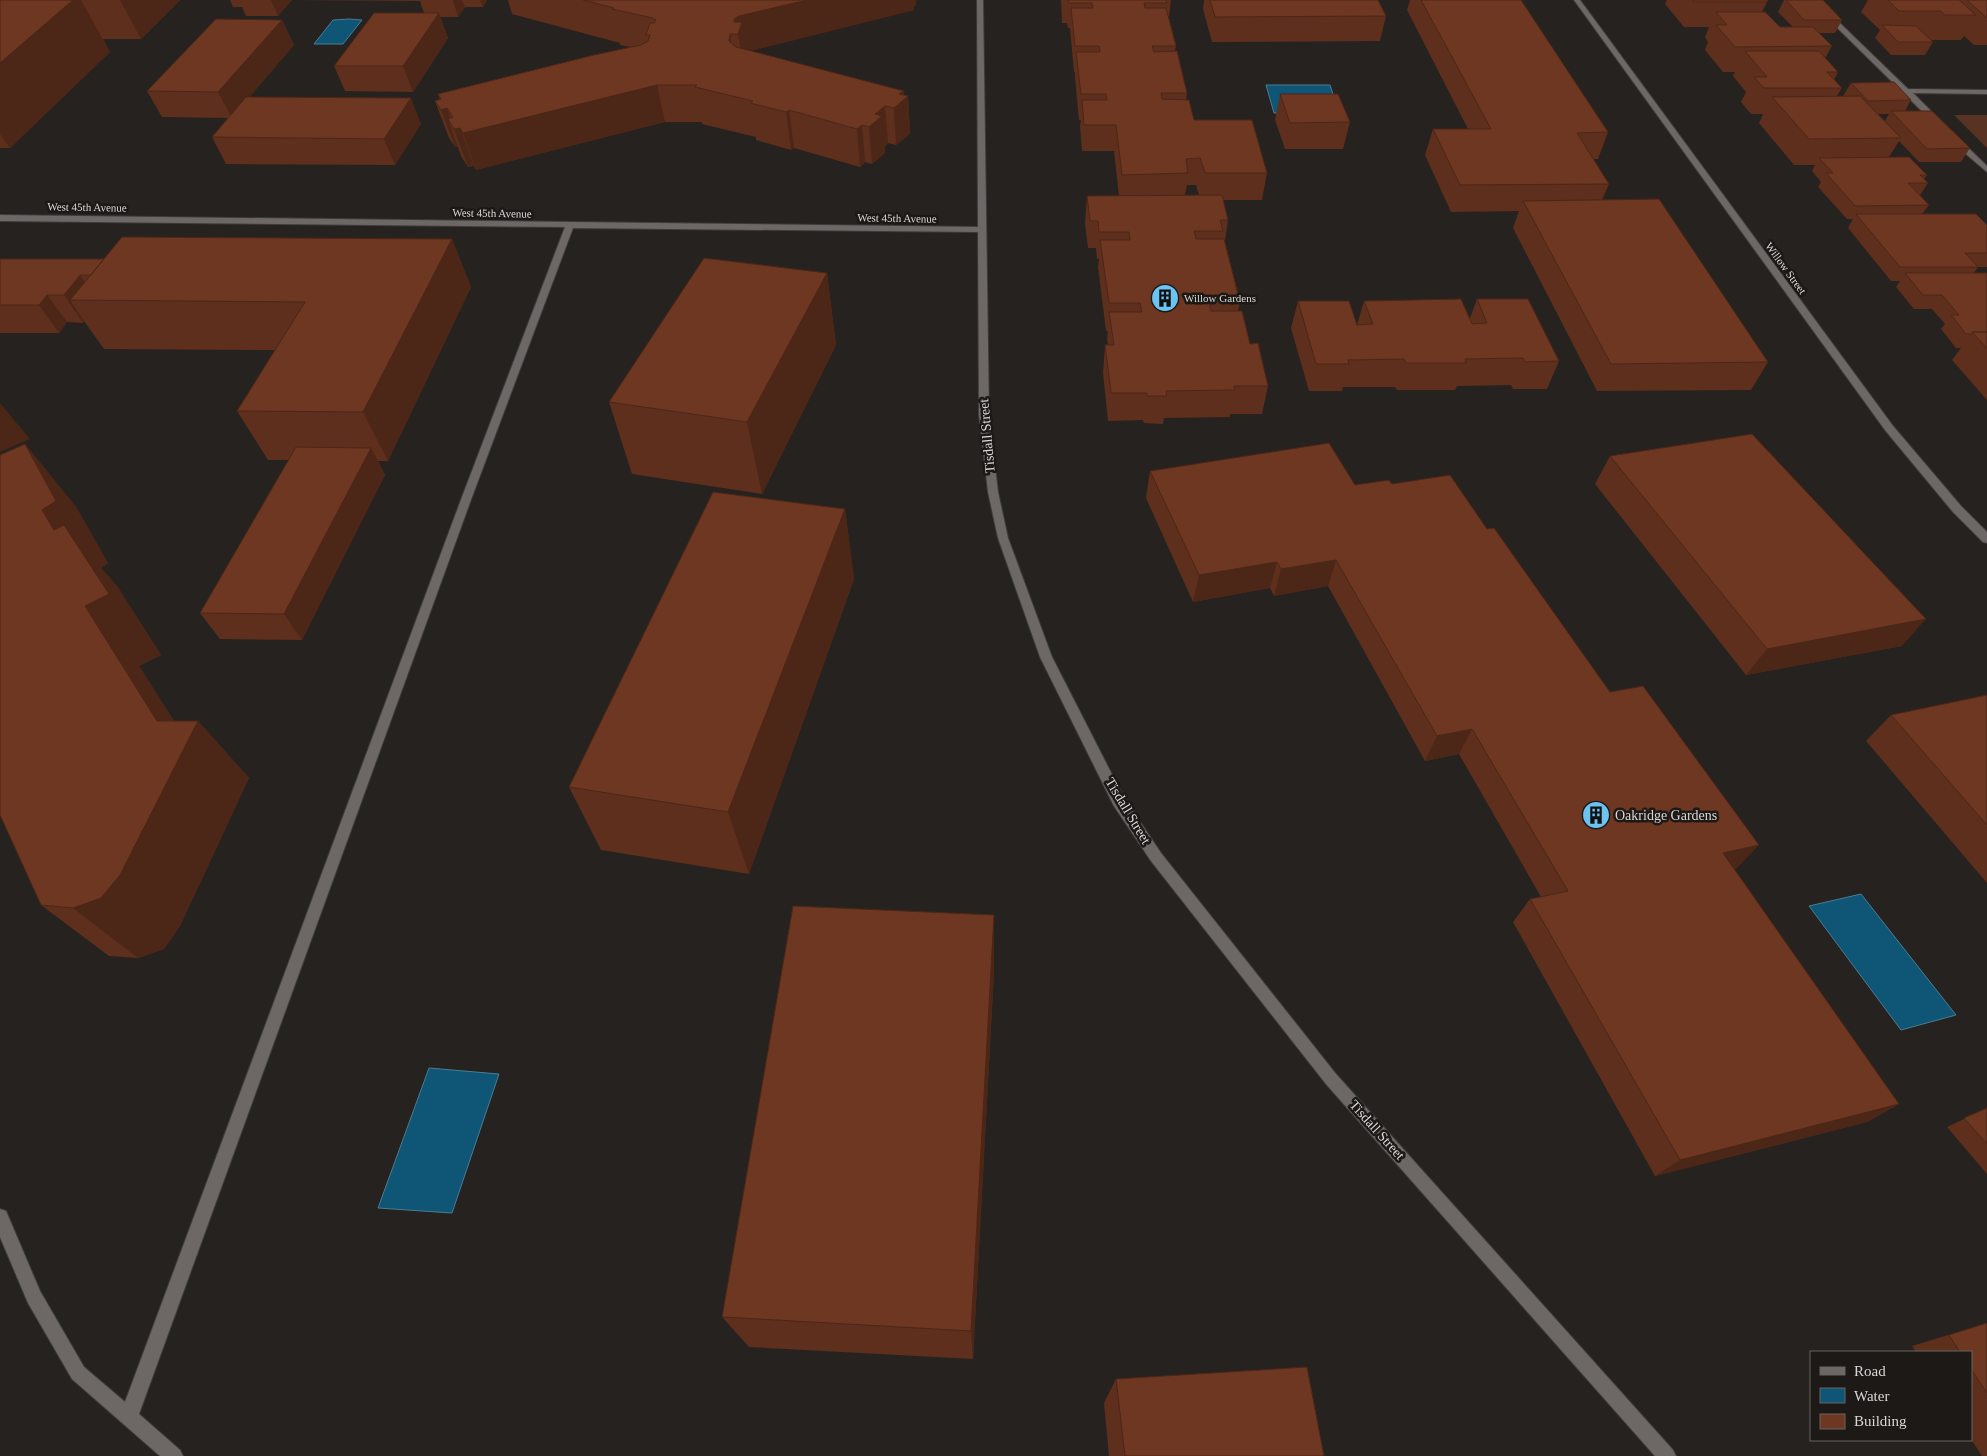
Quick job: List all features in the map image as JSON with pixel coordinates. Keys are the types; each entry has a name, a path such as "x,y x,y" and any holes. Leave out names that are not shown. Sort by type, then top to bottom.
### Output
{"street":[{"name":"Tisdall Street","path":"980,0 984,415 995,501 1004,538 1046,657 1119,802 1156,857 1331,1078 1667,1456"},
{"name":"Willow Street","path":"1577,0 1889,428 1957,509 1987,540"},
{"path":"1812,0 1987,170"},
{"path":"1906,91 1987,92"},
{"name":"West 45th Avenue","path":"0,218 983,230"},
{"path":"128,1418 467,497 570,225"},
{"path":"0,1217 34,1297 78,1373 174,1456"}],"shaded area":[{"path":"1954,115 1987,115 1987,148"}],"water":[{"path":"333,20 362,20 343,44 314,44"},
{"path":"1266,85 1330,85 1335,100 1300,113 1274,113"},
{"path":"1861,894 1956,1015 1901,1030 1809,906"},
{"path":"429,1068 499,1074 452,1213 378,1208"}],"building":[{"path":"0,0 73,0 0,63"},
{"path":"583,0 807,0 739,16 734,19 734,22 742,22 738,34 730,34 729,41 736,47 904,91 899,94 908,96 894,108 885,106 875,114 882,116 869,127 862,125 857,129 789,110 786,112 750,103 753,101 695,87 697,85 657,85 463,133 460,128 454,129 448,119 453,117 447,108 441,110 435,101 441,99 438,94 641,45 648,41 650,35 646,35 650,23 654,23 656,20 653,18"},
{"path":"1068,0 1166,0 1167,3 1144,3 1145,8 1166,8 1176,46 1152,46 1154,52 1177,51 1187,93 1161,93 1162,99 1189,100 1194,120 1252,120 1267,173 1205,173 1200,158 1186,159 1188,173 1122,175 1116,125 1084,125 1082,100 1107,100 1106,94 1081,94 1076,52 1100,52 1099,46 1075,46 1071,8 1093,8 1092,3 1069,3"},
{"path":"1210,0 1378,0 1386,16 1215,17"},
{"path":"1421,0 1521,0 1608,132 1577,133 1609,184 1460,185 1433,129 1491,129"},
{"path":"1693,0 1765,0 1767,2 1694,2"},
{"path":"1786,0 1823,0 1842,20 1804,20"},
{"path":"1888,0 1959,0 1976,15 1945,15 1941,11 1899,11"},
{"path":"1967,0 1987,0 1987,18"},
{"path":"1716,12 1765,12 1780,27 1813,27 1832,46 1735,47 1716,25 1727,25"},
{"path":"374,13 439,13 403,66 334,66"},
{"path":"216,19 282,20 218,92 147,91"},
{"path":"1882,25 1916,26 1933,42 1898,42"},
{"path":"1745,51 1819,51 1838,72 1827,72 1842,88 1764,88 1754,77 1767,77"},
{"path":"1894,82 1911,100 1868,101 1851,83"},
{"path":"1280,94 1338,94 1350,122 1290,123"},
{"path":"1860,96 1901,138 1809,139 1772,97"},
{"path":"246,97 411,98 384,139 212,137"},
{"path":"1891,111 1932,111 1970,148 1927,149"},
{"path":"1909,157 1927,175 1920,175 1928,183 1908,183 1929,205 1855,206 1826,173 1833,173 1819,158"},
{"name":"Willow Gardens","path":"1222,195 1228,220 1220,220 1223,231 1194,231 1196,239 1224,239 1240,302 1209,302 1211,311 1242,311 1250,344 1258,343 1268,386 1234,386 1235,390 1166,391 1167,396 1147,396 1147,393 1111,393 1105,345 1114,345 1109,312 1142,312 1140,303 1109,303 1100,240 1130,240 1129,232 1099,232 1098,221 1090,221 1087,196"},
{"path":"1659,199 1768,362 1611,364 1523,201"},
{"path":"1856,214 1976,214 1987,225 1987,253 1965,253 1978,267 1900,267"},
{"path":"122,237 452,239 363,412 237,411 305,302 70,300"},
{"path":"704,258 827,273 747,422 609,402"},
{"path":"0,259 104,259 91,275 80,275 64,295 47,295 39,305 0,305"},
{"path":"1905,273 1987,273 1987,332 1966,334 1951,315 1959,315 1942,295 1923,295"},
{"path":"1461,299 1472,324 1487,323 1477,299 1528,299 1559,361 1525,362 1523,358 1465,359 1466,363 1406,363 1404,359 1348,360 1349,364 1316,364 1298,301 1349,301 1357,325 1373,324 1364,301"},
{"path":"1972,332 1987,332 1987,348"},
{"path":"1752,434 1926,619 1767,649 1610,456"},
{"name":"Oakridge Gardens","path":"1329,443 1355,485 1389,480 1392,484 1450,475 1487,529 1494,528 1610,692 1643,686 1759,845 1723,853 1899,1104 1680,1160 1530,899 1568,891 1472,729 1437,736 1336,560 1281,569 1277,562 1199,575 1150,471"},
{"path":"25,444 56,501 42,510 54,530 64,525 109,594 85,606 157,721 198,721 120,875 101,898 73,908 41,905 0,815 0,455"},
{"path":"296,447 371,448 284,614 200,613"},
{"path":"713,492 845,509 728,812 569,787"},
{"path":"1987,695 1987,825 1891,715"},
{"path":"793,906 994,915 971,1331 722,1317"},
{"path":"1987,1108 1987,1144 1964,1118"},
{"path":"1987,1323 1987,1393 1972,1370 1972,1351 1959,1351 1949,1335"},
{"path":"1307,1367 1324,1456 1125,1456 1116,1379"}],"place":[{"name":"Willow Gardens","path":"1165,298"},
{"name":"Oakridge Gardens","path":"1596,815"}]}
